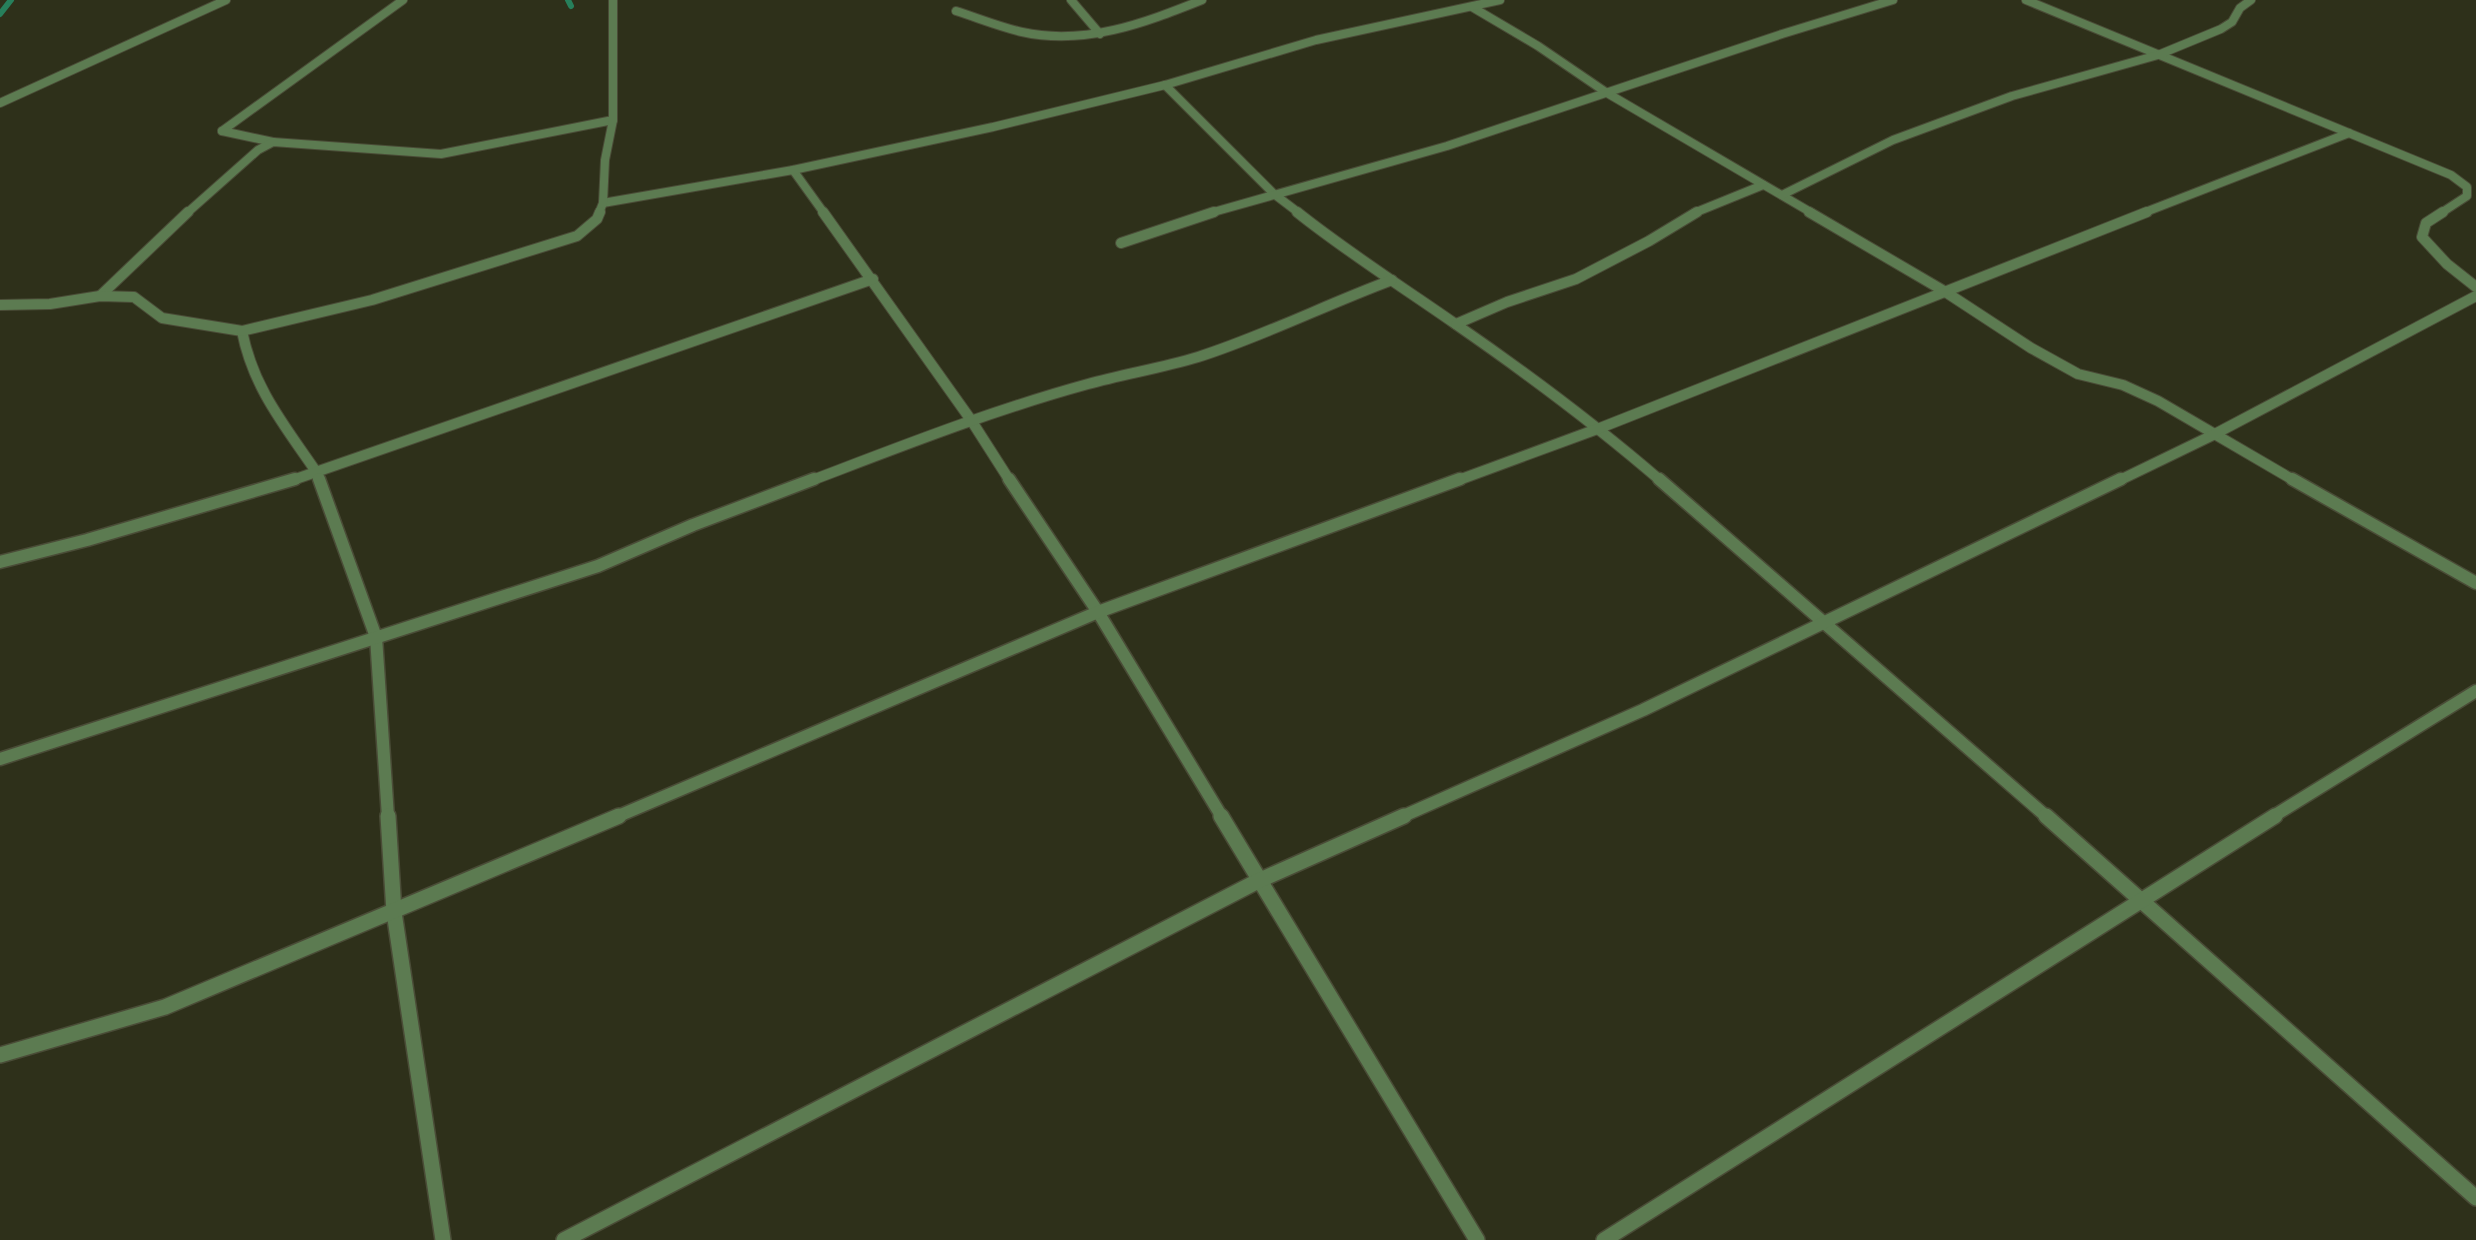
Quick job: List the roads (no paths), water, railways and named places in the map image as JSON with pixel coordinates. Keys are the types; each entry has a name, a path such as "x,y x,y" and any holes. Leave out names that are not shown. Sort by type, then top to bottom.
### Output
{"street":[{"path":"0,103 226,0"},
{"path":"403,0 222,131 273,142 441,154 613,120"},
{"path":"0,305 50,304 100,296 134,297 162,318 242,331 372,300 576,236 597,219 603,203 605,160 613,120 614,0"},
{"path":"1071,0 1100,34"},
{"path":"956,11 1031,34 1052,36 1100,34 1142,23 1202,0"},
{"path":"603,203 793,170 993,127 1165,85 1316,40 1500,0"},
{"path":"1121,243 1274,194 1447,146 1782,34 1893,0"},
{"path":"2026,0 2451,175 2466,187 2467,196 2426,223 2422,237 2447,264 2476,287"},
{"path":"1782,195 1904,136 2012,96 2158,55 2221,29 2232,22 2240,8 2251,0"},
{"path":"1472,7 1538,46 1607,93 1944,291 2031,348 2078,374 2123,385 2158,401 2213,435 2476,583"},
{"path":"1165,85 1274,194 1326,235 1456,324 1600,428 2141,899 2476,1198"},
{"path":"0,1055 165,1006 394,912 1098,612 1600,428 2349,133"},
{"path":"100,296 206,195 258,150 273,142"},
{"path":"793,170 873,279 971,420 1025,505 1098,612 1258,881 1477,1240"},
{"path":"1456,324 1507,302 1576,279 1649,241 1679,221 1711,205 1763,185"},
{"path":"0,562 87,540 317,473 873,279"},
{"path":"0,759 598,566 693,525 971,420 1088,384 1197,357 1266,332 1337,300 1392,280"},
{"path":"564,1240 1258,881 1643,710 2213,435 2476,296"},
{"path":"242,331 246,351 263,394 317,473 376,637 394,912 443,1240"},
{"path":"1604,1240 2141,899 2476,691"}],"waterway":[{"path":"0,14 11,0"},
{"path":"568,0 571,6"}]}
